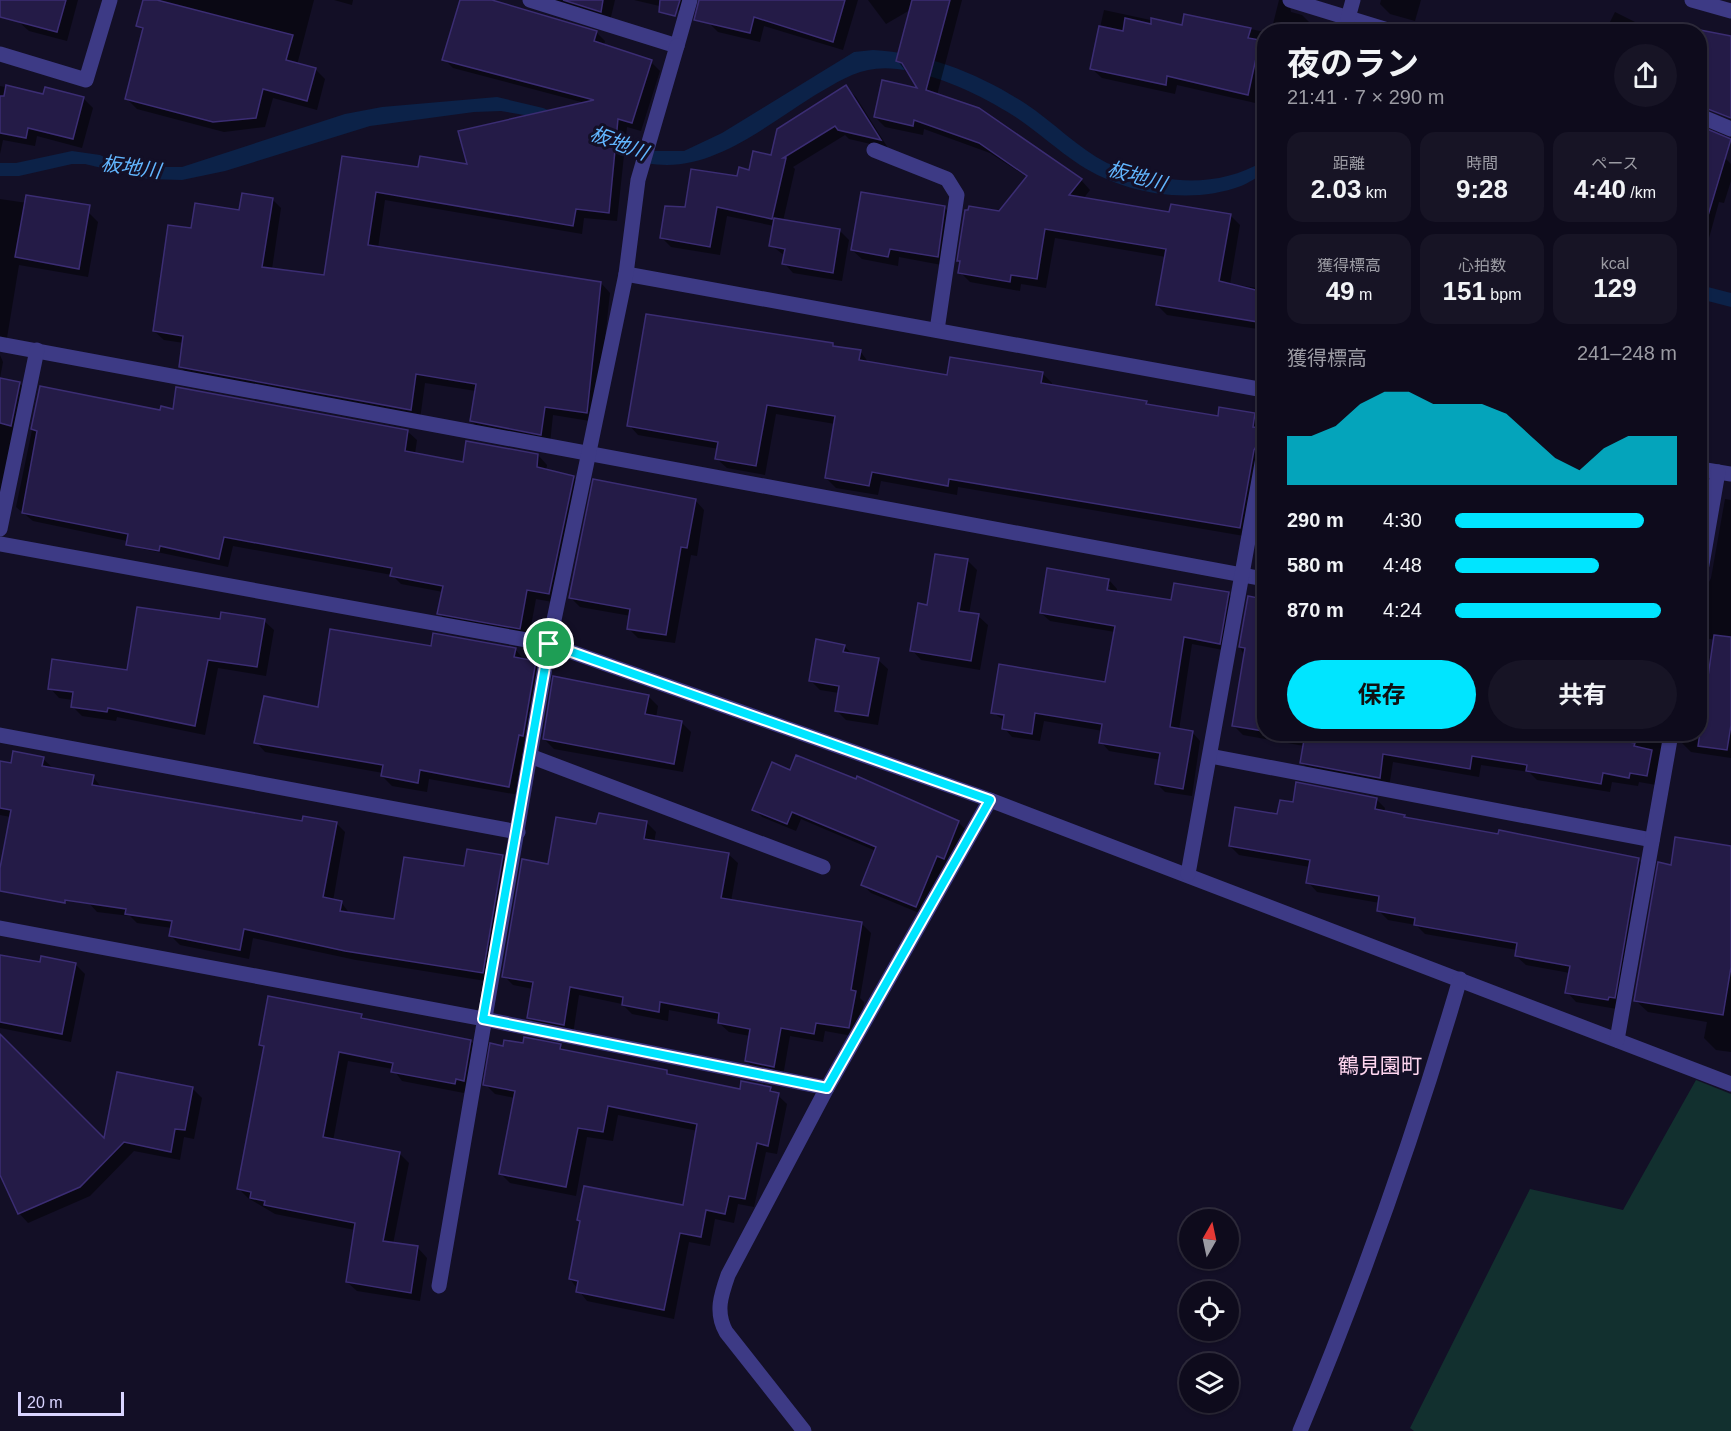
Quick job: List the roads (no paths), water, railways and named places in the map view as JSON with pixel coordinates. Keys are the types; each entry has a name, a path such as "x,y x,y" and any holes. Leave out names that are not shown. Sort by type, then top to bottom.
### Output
{"street":[{"path":"0,54 86,80 110,0"},
{"path":"530,0 677,46"},
{"path":"439,1286 549,644 626,274 638,180 690,0"},
{"path":"1290,0 1368,24"},
{"path":"1348,18 1353,0"},
{"path":"1692,0 1731,11"},
{"path":"1707,119 1731,129"},
{"path":"874,150 947,179 957,195 937,330"},
{"path":"626,274 1257,389"},
{"path":"0,344 1257,578"},
{"path":"0,529 37,350"},
{"path":"1707,470 1725,473 1707,547"},
{"path":"1188,874 1257,491"},
{"path":"0,544 549,644 990,800 1731,1084"},
{"path":"0,735 518,832"},
{"path":"1617,1040 1670,741"},
{"path":"530,756 824,867"},
{"path":"1210,756 1652,840"},
{"path":"804,1431 720,1322 719,1310 728,1275 827,1088 990,800"},
{"path":"0,928 483,1019 827,1088"},
{"path":"1300,1431 1380,1233 1433,1072 1460,979"}],"water":[{"name":"板地川","path":"873,50 913,55 972,75 1026,104 1086,150 1113,165 1167,179 1200,180 1233,175 1257,164 1257,178 1241,186 1201,195 1158,194 1137,189 1098,175 1080,165 1014,116 973,93 928,76 886,68 867,70 840,81 739,144 717,154 694,162 671,165 647,163 542,118 501,111 474,112 370,126 225,171 182,180 148,179 85,164 72,164 19,176 0,176 0,163 16,163 72,151 100,155 116,163 149,167 182,167 345,114 382,107 497,97 543,108 654,151 684,151 722,133 854,52"},
{"path":"1707,287 1731,293 1731,307 1707,301"}],"district":[{"name":"鶴見園町","path":"1380,1065"}]}
